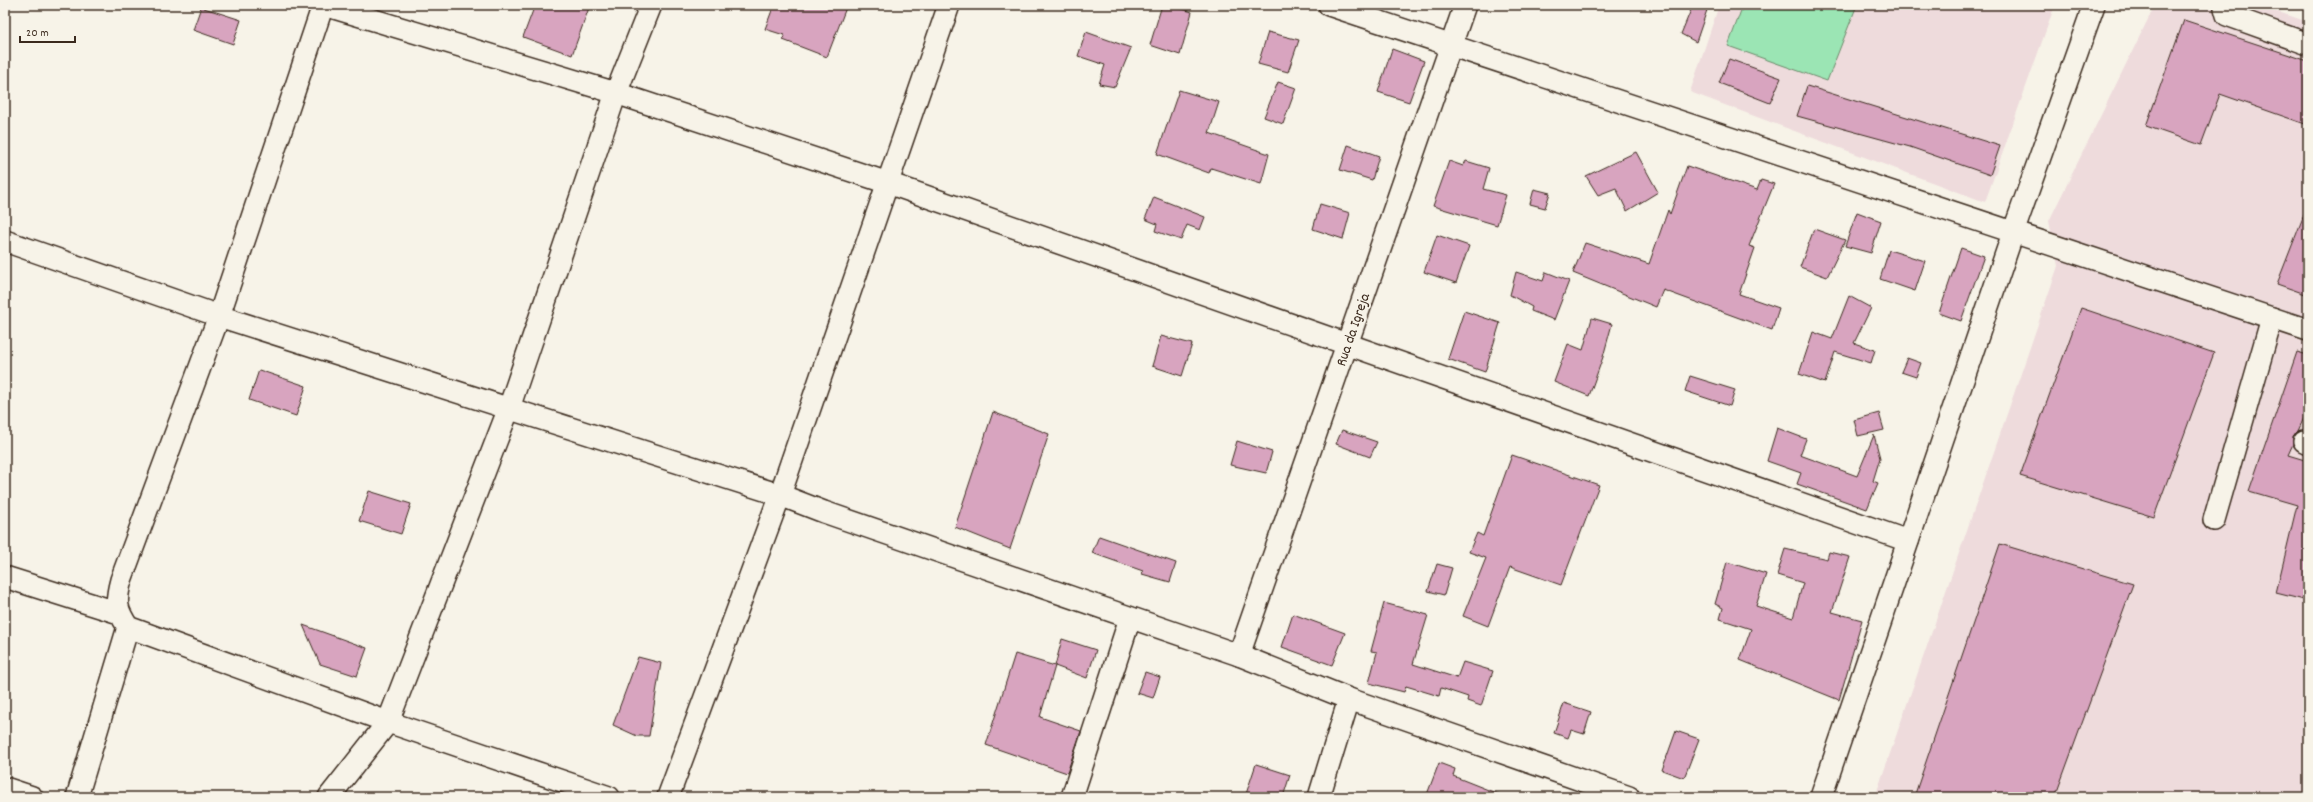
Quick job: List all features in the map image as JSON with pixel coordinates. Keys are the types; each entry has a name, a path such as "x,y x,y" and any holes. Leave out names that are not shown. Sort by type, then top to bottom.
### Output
{"street":[{"path":"77,797 124,620 116,598 121,580 219,316 323,5 616,93 888,183 1908,541"},
{"path":"329,797 388,722 509,408 616,93 651,5"},
{"path":"668,797 780,495 949,5"},
{"path":"1329,5 2308,330"},
{"name":"Rua da Igreja","path":"1239,655 1349,344 1466,5"},
{"path":"1821,797 2013,233 2094,5"},
{"path":"2226,5 2224,8 2227,16 2308,44"},
{"path":"5,241 219,316 780,495 824,512 1239,655 1349,700 1629,797"},
{"path":"2214,520 2272,318"},
{"path":"5,577 124,620 388,722 609,797"},
{"path":"1072,797 1130,618"},
{"path":"1319,797 1349,700"},
{"path":"5,788 32,797"}],"shaded area":[{"path":"1719,5 2055,5 1985,202 1690,92"},
{"path":"2155,5 2258,5 2308,22 2308,797 1875,797 2058,266 2049,221"}],"green space":[{"path":"1743,5 1857,5 1827,81 1728,46"}],"building":[{"path":"535,5 590,5 572,55 523,37"},
{"path":"774,5 847,5 827,57 783,40 784,35 765,29"},
{"path":"1162,5 1170,5 1192,12 1180,55 1150,45"},
{"path":"1693,5 1707,10 1696,42 1681,34"},
{"path":"201,7 241,20 233,44 193,30"},
{"path":"2184,20 2308,61 2308,125 2220,94 2201,145 2146,126"},
{"path":"1086,32 1131,48 1115,87 1099,84 1105,65 1078,56"},
{"path":"1268,32 1299,40 1288,72 1258,64"},
{"path":"1392,49 1424,61 1409,102 1378,92"},
{"path":"1729,59 1781,78 1770,103 1719,83"},
{"path":"1278,82 1296,88 1283,124 1264,117"},
{"path":"1807,86 2000,146 1990,175 1910,147 1797,116"},
{"path":"1179,90 1219,102 1209,133 1269,154 1261,184 1211,168 1209,173 1157,154"},
{"path":"1348,145 1379,156 1372,180 1340,170"},
{"path":"1636,152 1658,192 1627,211 1616,188 1598,195 1586,176"},
{"path":"1449,161 1463,166 1466,161 1489,168 1483,189 1506,195 1497,225 1433,206"},
{"path":"1687,166 1757,190 1761,180 1774,184 1749,246 1755,248 1739,294 1779,308 1772,330 1663,290 1656,307 1573,273 1585,243 1649,264 1668,210 1670,214"},
{"path":"1534,189 1550,193 1545,208 1530,204"},
{"path":"1154,197 1205,217 1200,230 1187,225 1181,240 1155,231 1157,224 1145,219"},
{"path":"1320,204 1350,213 1343,239 1313,229"},
{"path":"2307,207 2308,208 2308,295 2277,284"},
{"path":"1857,212 1881,221 1871,253 1845,246"},
{"path":"1814,229 1845,240 1827,277 1800,267"},
{"path":"1437,235 1469,246 1456,283 1424,272"},
{"path":"1961,248 1984,256 1961,321 1939,313"},
{"path":"1889,250 1925,261 1915,291 1880,279"},
{"path":"1516,272 1543,281 1546,272 1569,281 1554,320 1531,311 1532,307 1510,295"},
{"path":"1849,296 1871,308 1854,343 1875,350 1871,363 1835,352 1825,383 1799,374 1813,332 1832,339"},
{"path":"2081,308 2214,353 2154,517 2020,476"},
{"path":"1464,311 1500,323 1485,372 1448,359"},
{"path":"1592,318 1612,324 1603,357 1589,396 1554,382 1568,344 1583,350"},
{"path":"1161,336 1192,344 1182,376 1152,366"},
{"path":"2297,352 2308,355 2308,409 2298,431 2293,436 2293,444 2288,455 2308,461 2308,601 2276,593 2297,505 2249,491"},
{"path":"1907,358 1921,363 1916,377 1901,372"},
{"path":"259,370 306,386 296,416 249,400"},
{"path":"1690,376 1735,390 1730,406 1685,391"},
{"path":"993,412 1049,434 1010,549 955,527"},
{"path":"1879,413 1884,430 1858,436 1854,420"},
{"path":"1777,428 1806,439 1800,455 1857,476 1874,435 1880,458 1873,481 1878,483 1867,509 1797,484 1801,473 1767,461"},
{"path":"1342,430 1377,442 1370,457 1336,444"},
{"path":"1237,441 1272,452 1266,473 1230,465"},
{"path":"1512,455 1599,485 1561,585 1510,567 1488,626 1463,616 1486,558 1469,552 1477,533 1483,536"},
{"path":"369,491 411,504 401,534 359,521"},
{"path":"1099,536 1176,563 1170,582 1142,574 1143,571 1092,553"},
{"path":"2000,544 2133,584 2055,797 1914,797"},
{"path":"1785,549 1827,559 1829,552 1850,557 1832,612 1862,620 1839,700 1740,660 1751,629 1720,619 1723,608 1715,604 1727,562 1766,574 1756,606 1793,618 1803,583 1777,575"},
{"path":"1437,564 1452,568 1444,595 1428,591"},
{"path":"1384,603 1428,615 1413,664 1457,678 1463,662 1493,671 1481,706 1467,701 1468,697 1441,688 1439,696 1406,686 1404,692 1369,683 1377,652 1371,651"},
{"path":"1293,614 1345,633 1332,665 1282,647"},
{"path":"303,625 367,648 357,676 320,664"},
{"path":"1062,639 1096,650 1087,678 1055,666"},
{"path":"1015,654 1055,666 1040,717 1081,731 1067,773 986,745"},
{"path":"638,657 661,663 649,736 637,736 613,725"},
{"path":"1145,672 1160,677 1153,698 1137,693"},
{"path":"1564,703 1591,712 1584,734 1571,730 1568,738 1554,733"},
{"path":"1676,731 1699,739 1684,778 1662,770"},
{"path":"1439,763 1455,769 1453,776 1506,797 1426,797"},
{"path":"1256,764 1290,775 1283,797 1245,797"}]}
